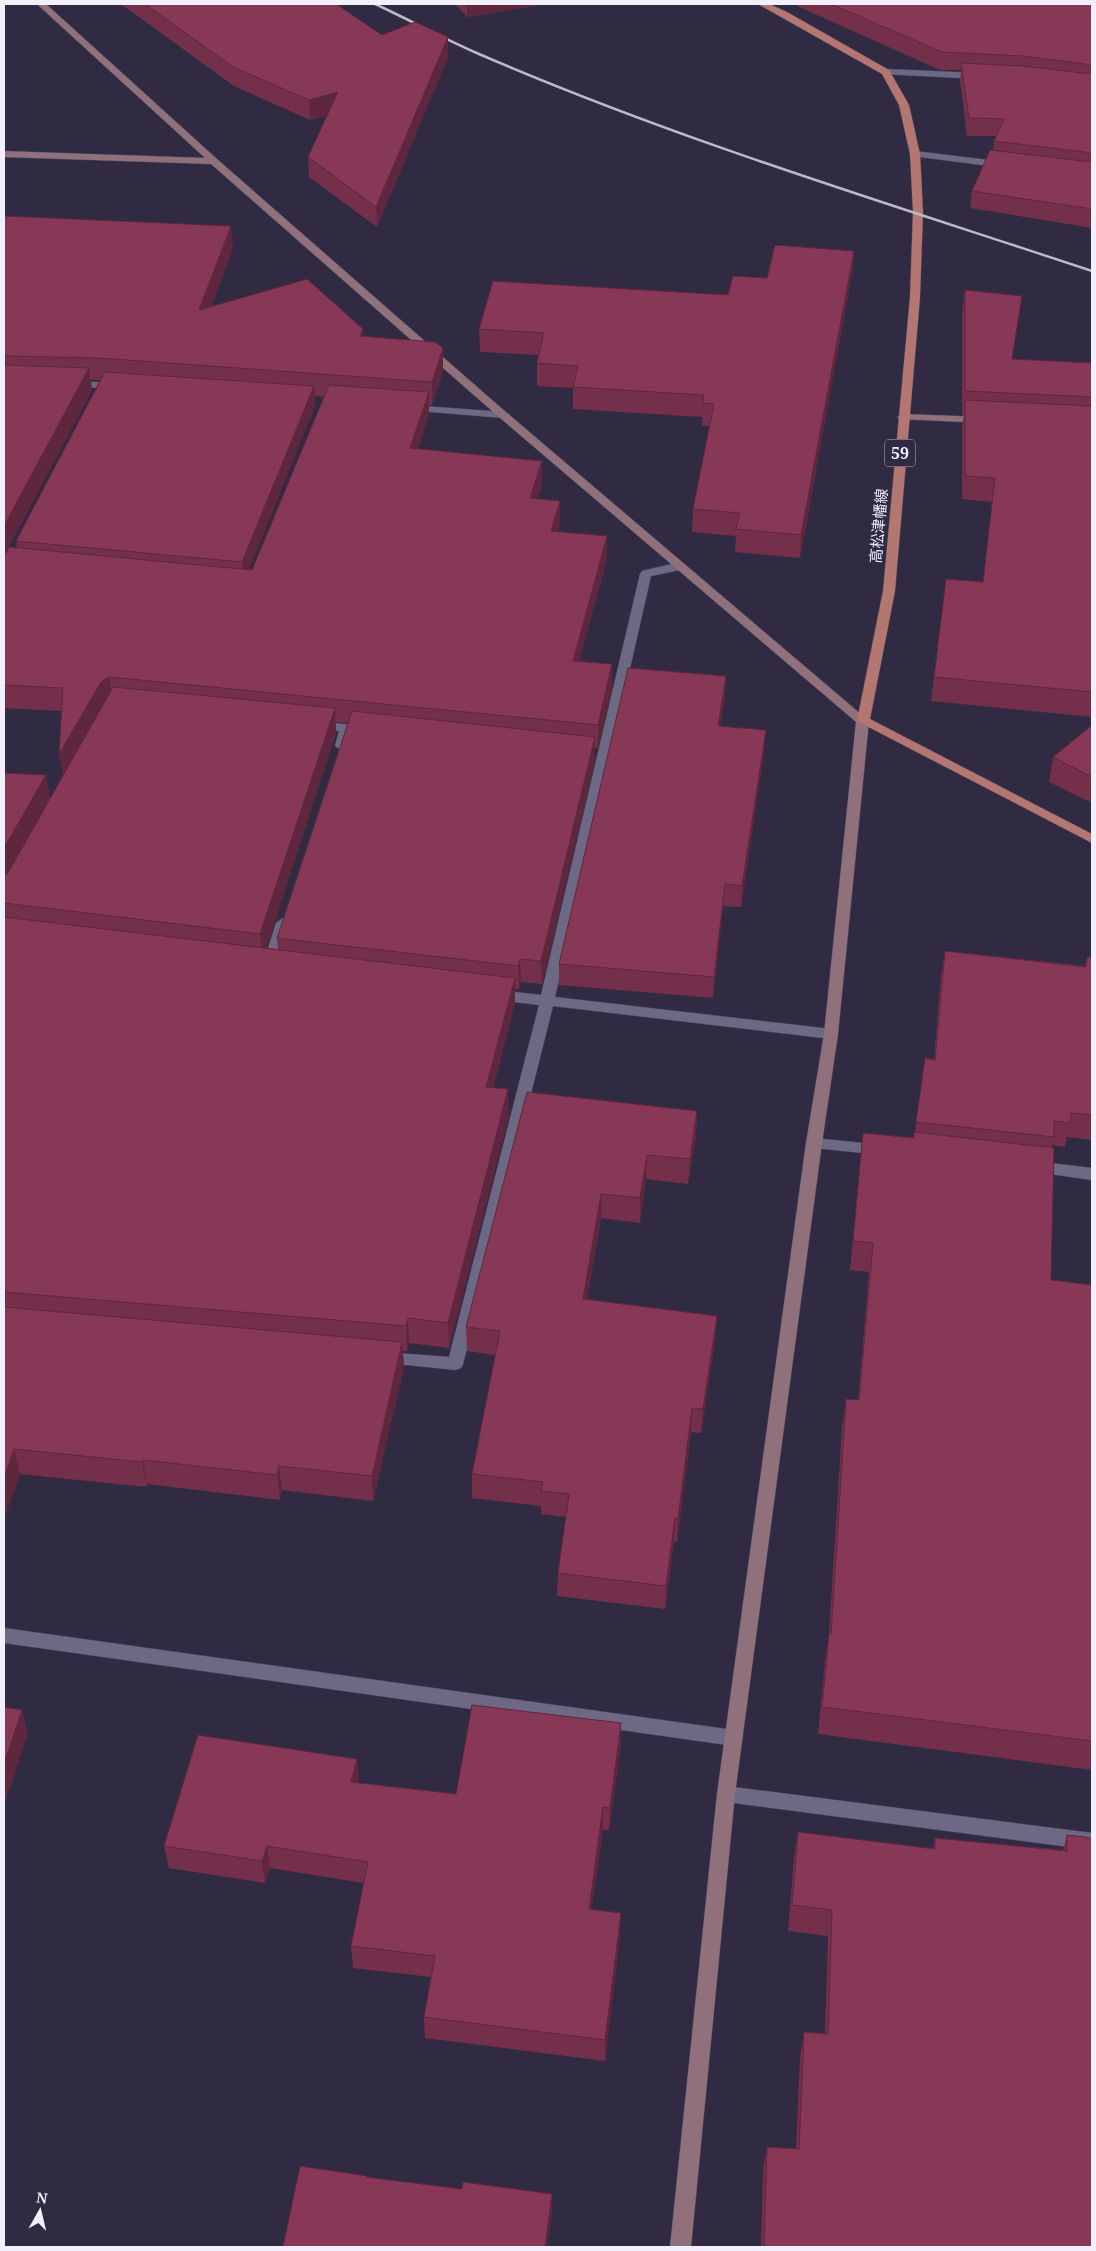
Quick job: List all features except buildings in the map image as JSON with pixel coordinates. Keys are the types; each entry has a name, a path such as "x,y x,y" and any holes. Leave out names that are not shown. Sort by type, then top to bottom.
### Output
{"main road":[{"path":"762,4 784,14 886,72"},
{"name":"高松津幡線","path":"863,721 889,591 903,417 916,297 918,212 915,154 904,105 886,72"},
{"path":"863,721 1092,839"}],"street":[{"path":"41,4 214,161 504,415 863,721 832,1034 814,1143 726,1794 680,2247"},
{"path":"886,72 992,77"},
{"path":"4,154 214,161"},
{"path":"915,154 1013,166"},
{"path":"63,384 100,389 131,387"},
{"path":"394,407 504,415"},
{"path":"903,417 996,421"},
{"path":"367,1356 455,1364 547,1001 599,755 646,574 681,566"},
{"path":"308,724 352,728 338,755"},
{"path":"269,967 287,912"},
{"path":"487,993 832,1034"},
{"path":"814,1143 894,1151"},
{"path":"1023,1166 1092,1174"},
{"path":"4,1635 734,1738"},
{"path":"726,1794 1092,1842"}],"railway":[{"path":"375,4 479,54 630,115 706,143 1092,271"}]}
